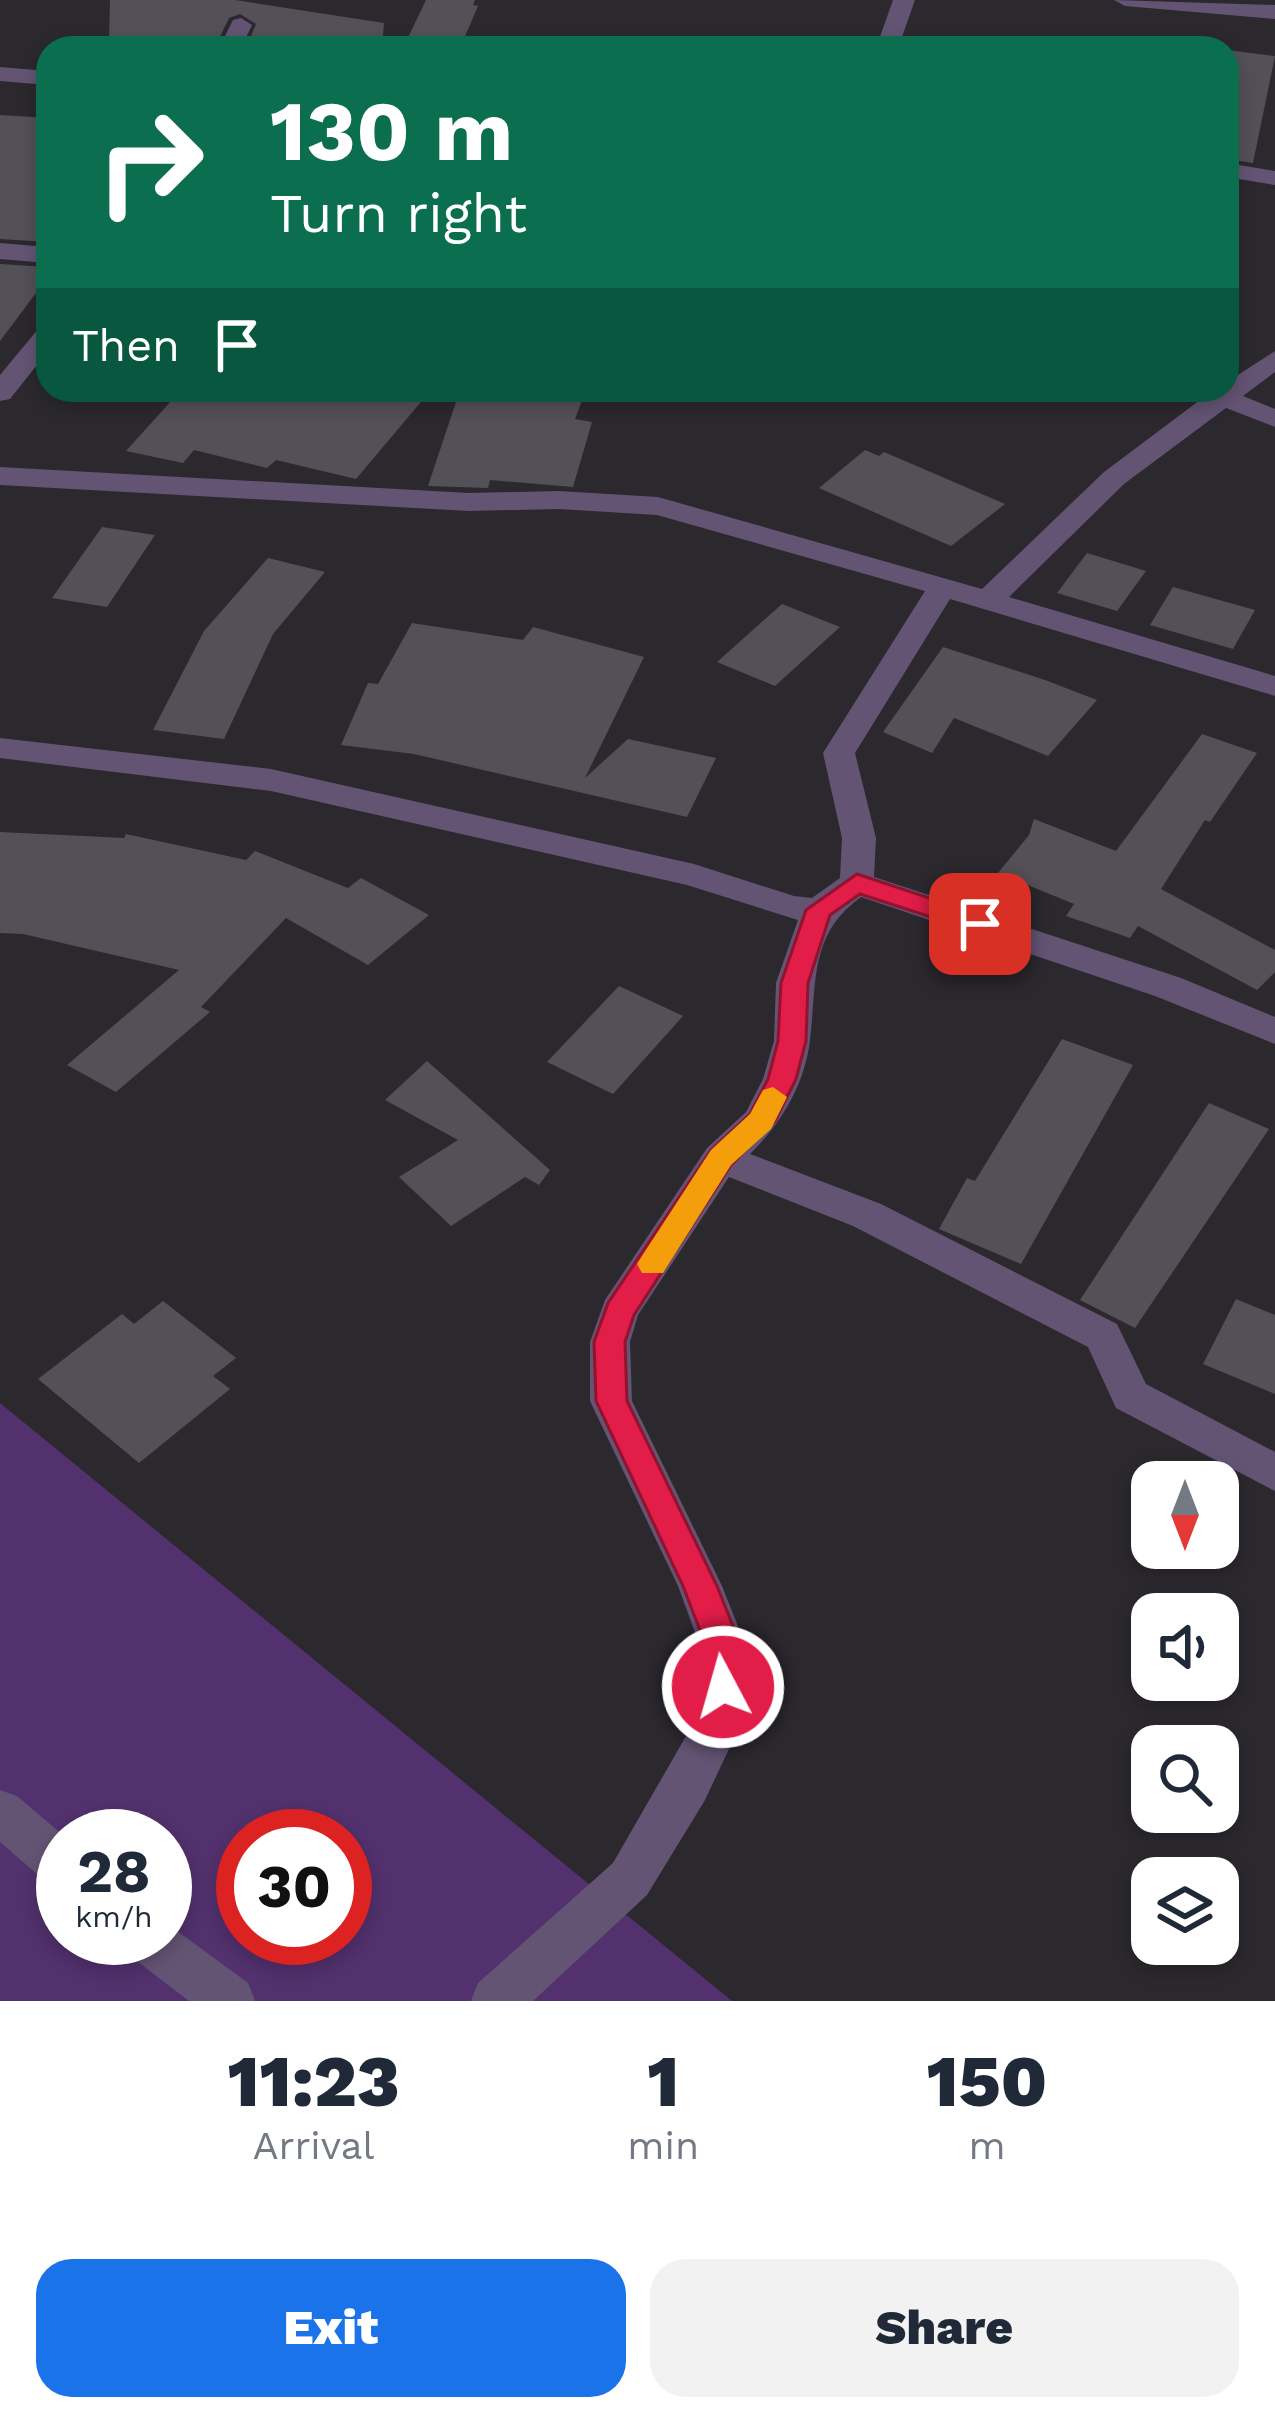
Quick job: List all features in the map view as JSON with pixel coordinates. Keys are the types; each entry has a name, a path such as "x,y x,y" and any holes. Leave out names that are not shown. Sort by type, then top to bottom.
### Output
{"street":[{"path":"891,36 904,0"},
{"path":"1126,0 1275,12"},
{"path":"236,36 241,25"},
{"path":"0,74 36,77"},
{"path":"1239,172 1275,178"},
{"path":"0,251 36,254"},
{"path":"0,394 36,349"},
{"path":"1239,361 1269,363"},
{"path":"1239,385 1269,363"},
{"path":"989,599 1114,478 1215,402"},
{"path":"1234,402 1275,419"},
{"path":"0,476 469,502 559,500 658,506 1275,686"},
{"path":"857,883 859,838 839,753 943,586"},
{"path":"0,748 271,780 694,874 792,908 819,910"},
{"path":"496,2001 630,1879 688,1784 720,1719 726,1654 700,1586 611,1401 610,1342 619,1312 721,1158 760,1121 782,1079 792,1041 794,983 819,910 857,883"},
{"path":"857,883 1168,987 1275,1031"},
{"path":"721,1158 867,1215 1103,1336 1131,1396 1275,1473"},
{"path":"0,1812 36,1843"},
{"path":"177,1965 230,2001"}],"shaded area":[{"path":"0,1403 732,2001 0,2001"}],"building":[{"path":"110,0 235,0 384,23 383,36 251,36 256,24 240,14 229,18 220,36 109,36"},
{"path":"426,0 475,0 473,5 478,6 465,36 409,36"},
{"path":"1239,52 1275,56 1253,163 1239,161"},
{"path":"0,115 36,117 36,241 0,239"},
{"path":"0,264 36,266 36,293 0,341"},
{"path":"170,402 421,402 356,479 276,460 267,468 194,450 183,463 126,451"},
{"path":"456,402 581,402 575,419 592,422 573,487 490,480 488,488 428,486"},
{"path":"865,450 879,456 884,452 1005,504 951,546 819,488"},
{"path":"102,527 155,535 107,607 52,598"},
{"path":"1087,553 1146,571 1117,611 1057,593"},
{"path":"268,558 325,572 273,634 224,739 153,730 204,631"},
{"path":"1173,587 1255,610 1233,649 1150,625"},
{"path":"782,604 840,627 775,686 717,662"},
{"path":"412,623 523,640 533,627 644,657 585,778 628,739 716,758 687,817 414,754 341,745 368,683 378,684"},
{"path":"943,647 1097,700 1048,756 954,718 932,753 883,732"},
{"path":"1202,734 1257,753 1210,822 1205,820 1161,889 1275,950 1275,972 1257,990 1138,926 1130,938 1066,916 1074,904 998,873 1029,835 1034,819 1116,851"},
{"path":"0,832 124,838 126,834 246,860 255,851 348,888 361,878 429,915 368,965 286,918 201,1007 210,1012 116,1092 67,1065 179,970 23,934 0,933"},
{"path":"619,986 683,1016 613,1094 547,1062"},
{"path":"1062,1039 1133,1065 1021,1264 939,1229 967,1178 975,1181"},
{"path":"427,1061 550,1170 539,1185 525,1177 451,1226 399,1177 458,1140 385,1100"},
{"path":"1209,1103 1269,1129 1135,1328 1080,1300"},
{"path":"1236,1299 1275,1315 1275,1394 1203,1364"},
{"path":"163,1301 236,1358 213,1376 230,1389 139,1463 38,1379 122,1314 134,1324"}],"slow traffic":[{"path":"652,1264 721,1158 760,1121 773,1097"}],"route":[{"path":"723,1687 726,1654 700,1586 611,1401 610,1342 619,1312 721,1158 760,1121 782,1079 792,1041 794,983 819,910 857,883 980,924"}]}
